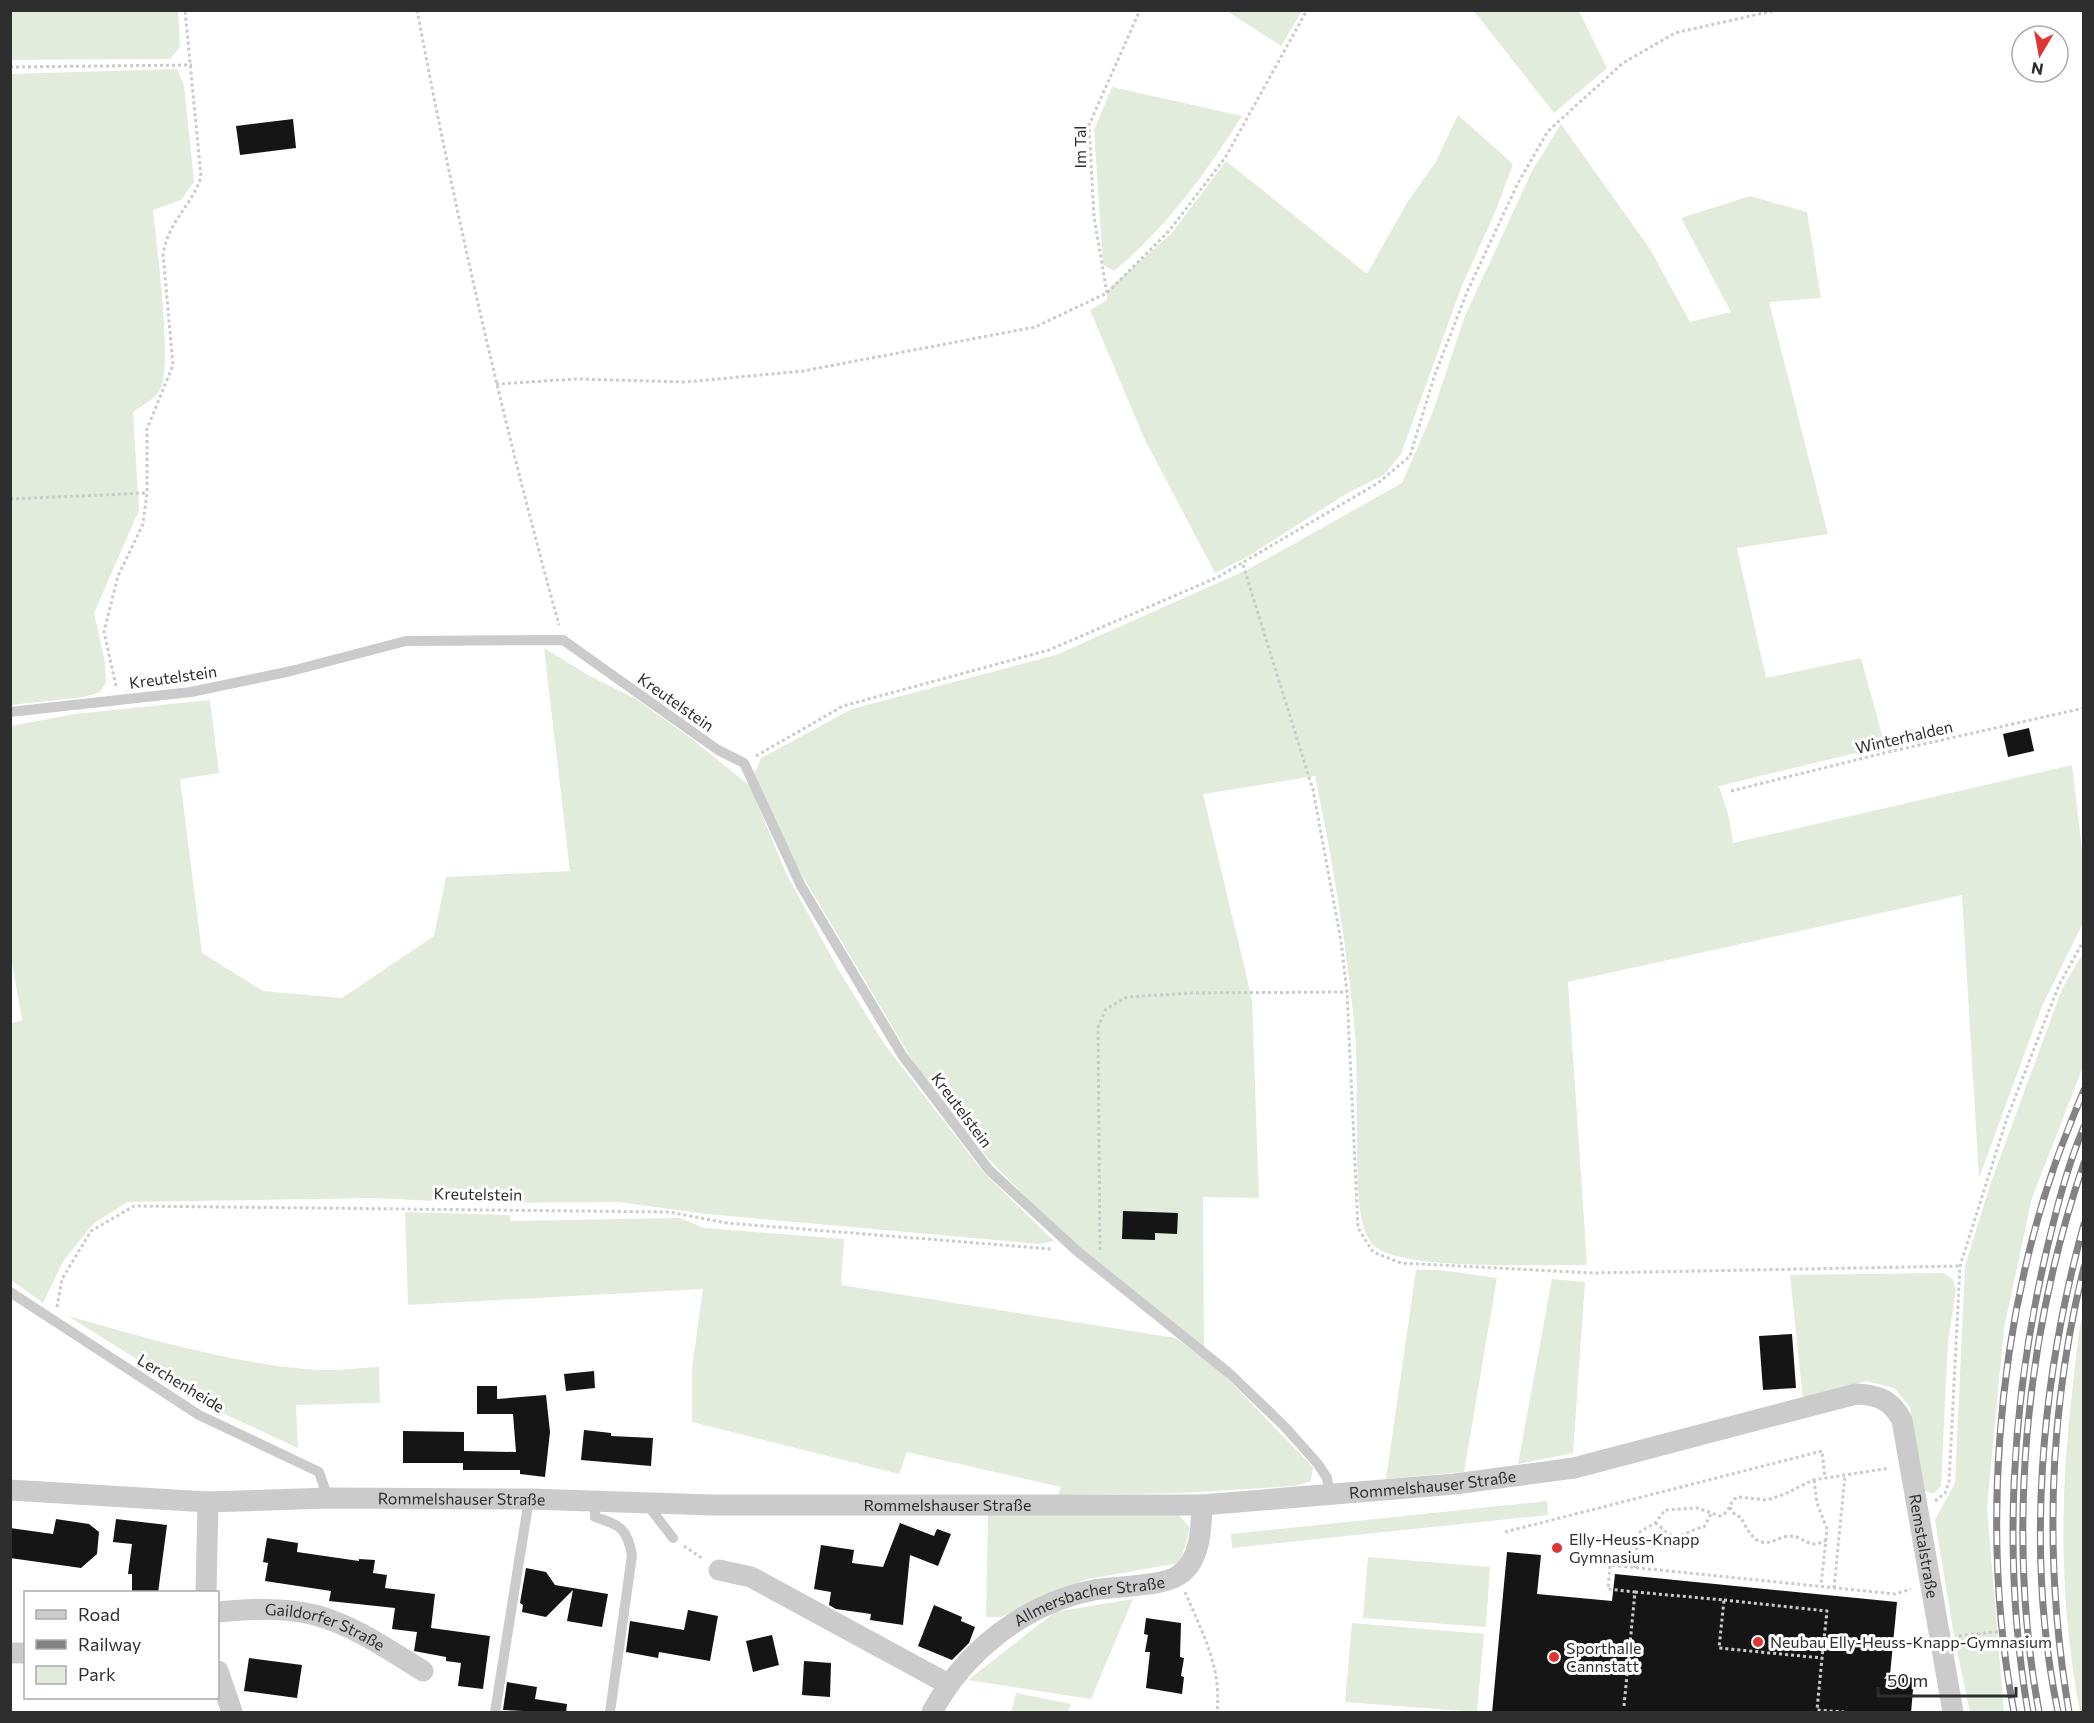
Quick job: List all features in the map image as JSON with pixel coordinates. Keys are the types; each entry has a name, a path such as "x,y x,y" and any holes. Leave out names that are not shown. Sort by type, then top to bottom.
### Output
{"street":[{"name":"Rommelshauser Straße","path":"10,1491 207,1502 328,1498 964,1506 1202,1505 1455,1484 1574,1468 1856,1394 1872,1395"},
{"name":"Remstalstraße","path":"1872,1395 1887,1400 1896,1408 1902,1420 1953,1713"},
{"path":"206,1591 207,1502"},
{"name":"Allmersbacher Straße","path":"932,1713 948,1684 978,1651 1008,1626 1056,1600 1094,1590 1141,1585 1178,1576 1194,1560 1201,1530 1202,1505"},
{"path":"719,1570 751,1577 948,1684"},
{"name":"Gaildorfer Straße","path":"219,1612 260,1608 315,1615 356,1632 423,1671"},
{"path":"219,1674 232,1713"}],"lane":[{"name":"Kreutelstein","path":"10,712 202,690 291,671 406,640 563,640 718,750 744,763 801,885 902,1056 989,1170 1077,1251 1229,1373 1285,1427 1318,1464 1327,1478 1329,1494"},
{"name":"Lerchenheide","path":"10,1292 199,1414 319,1472 328,1498"},
{"path":"495,1713 529,1499"},
{"path":"595,1502 595,1517 617,1524 629,1537 632,1555 610,1713"},
{"path":"646,1503 673,1538"}],"path":[{"path":"119,700 104,632 118,576 142,524 147,493 147,429 173,365 163,254 166,236 177,216 195,196 201,177 185,10"},
{"path":"417,10 438,123 496,384 563,640"},
{"name":"Im Tal","path":"1107,292 1094,217 1089,125 1140,10"},
{"path":"496,384 576,379 686,382 803,371 1035,327 1107,292 1169,231 1225,158 1307,10"},
{"path":"744,763 843,706 1049,650 1243,565 1378,483 1410,456 1434,377 1467,292 1518,183 1548,131 1623,63 1675,33 1777,10"},
{"path":"10,67 192,65"},
{"path":"10,499 147,493"},
{"path":"1243,565 1313,790 1341,941 1347,992 1358,1228 1373,1252 1401,1263 1593,1274 1960,1266"},
{"name":"Winterhalden","path":"1731,791 1884,753 2084,708"},
{"path":"1916,1505 1937,1500 1945,1493 1949,1482 1960,1266 2007,1118 2059,985 2084,940"},
{"path":"1100,1270 1098,1027 1106,1009 1127,997 1193,993 1347,992"},
{"name":"Kreutelstein","path":"55,1321 62,1280 91,1231 134,1206 669,1212 727,1223 1077,1251"},
{"path":"1504,1532 1822,1451 1825,1478"},
{"path":"1635,1568 1638,1533 1655,1523 1665,1510 1697,1508 1720,1516 1738,1497 1767,1500 1814,1480 1910,1465"},
{"path":"1834,1588 1845,1475"},
{"path":"1814,1480 1816,1503 1825,1519 1826,1540 1821,1587"},
{"path":"1730,1507 1740,1517 1748,1532 1758,1541 1772,1542 1789,1536 1811,1544 1826,1540"},
{"path":"1655,1523 1670,1535 1681,1536 1692,1528 1704,1527 1711,1514"},
{"path":"673,1538 719,1570"},
{"path":"1844,1713 1817,1710 1827,1611 1608,1588 1610,1565 1895,1594 1930,1583"},
{"path":"1178,1576 1212,1654 1220,1690 1217,1713"},
{"path":"1624,1706 1635,1592"},
{"path":"1724,1600 1719,1648 1822,1658"},
{"path":"1961,1635 2003,1631"}],"green space":[{"path":"11,10 178,11 180,47 170,59 11,60"},
{"path":"1227,11 1302,11 1281,46"},
{"path":"1474,11 1579,11 1607,68 1554,113"},
{"path":"177,69 184,85 194,182 181,200 153,210 164,333 163,379 157,395 133,412 139,510 94,613 105,662 106,683 100,692 84,697 11,705 11,74"},
{"path":"1112,87 1242,116 1184,199 1151,236 1114,271 1103,265 1094,130"},
{"path":"1458,115 1513,164 1496,210 1461,288 1401,454 1384,475 1349,492 1247,557 1215,573 1145,440 1090,310 1107,300 1107,291 1171,234 1226,161 1367,274 1408,201 1435,163"},
{"path":"1561,124 1650,249 1690,322 1731,312 1681,218 1750,196 1807,212 1821,298 1769,302 1828,534 1737,548 1766,678 1861,658 1885,746 1719,786 1729,817 1733,843 2072,765 2083,858 2083,923 2042,1006 1979,1178 1962,895 1568,982 1587,1265 1473,1265 1410,1259 1387,1253 1372,1244 1362,1222 1358,1191 1356,1050 1351,992 1338,899 1315,776 1203,794 1252,999 1259,1198 1203,1197 1204,1347 1057,1229 984,1154 926,1083 799,870 753,777 761,758 852,709 1056,655 1249,569 1402,483 1432,414 1465,316 1532,171"},
{"path":"544,648 588,675 636,699 692,739 750,786 786,873 838,969 885,1045 984,1173 1054,1241 1039,1244 706,1214 619,1202 478,1203 372,1198 128,1202 94,1223 64,1260 43,1303 11,1280 10,1024 22,1020 10,953 11,726 75,714 210,700 219,773 180,779 202,953 263,991 342,998 434,936 446,877 570,871"},
{"path":"2083,953 2083,1067 2032,1198 2004,1328 1987,1507 2004,1712 1970,1712 1954,1636 1935,1520 1955,1483 1965,1266 1991,1182 2062,989"},
{"path":"405,1212 510,1215 511,1221 680,1218 704,1228 844,1239 841,1285 1176,1338 1219,1370 1313,1467 1311,1481 1295,1486 1178,1493 1058,1495 1061,1487 907,1452 899,1474 692,1422 692,1368 703,1289 408,1305"},
{"path":"1416,1270 1440,1270 1497,1278 1464,1472 1386,1479"},
{"path":"1943,1273 1953,1279 1956,1291 1948,1341 1941,1486 1933,1494 1923,1490 1910,1407 1894,1388 1866,1381 1803,1400 1790,1275"},
{"path":"1552,1279 1585,1282 1573,1453 1518,1464"},
{"path":"2083,1312 2084,1712 2080,1712 2068,1633 2064,1514 2068,1434 2076,1353"},
{"path":"68,1316 186,1348 276,1366 315,1370 379,1367 380,1403 296,1405 298,1448 220,1412"},
{"path":"1547,1501 1548,1515 1232,1548 1231,1534"},
{"path":"988,1512 1179,1515 1190,1528 1180,1563 1087,1579 1001,1617 986,1617"},
{"path":"1368,1557 1490,1567 1486,1627 1363,1618"},
{"path":"1133,1599 1091,1699 968,1680 1055,1612"},
{"path":"1352,1623 1484,1634 1477,1712 1345,1702"},
{"path":"1016,1693 1071,1704 1068,1712 1011,1712"}],"building":[{"path":"293,119 296,148 240,155 236,126"},
{"path":"2029,728 2034,751 2008,757 2003,734"},
{"path":"1123,1211 1178,1213 1177,1234 1155,1233 1155,1240 1122,1239"},
{"path":"1792,1334 1796,1388 1763,1390 1759,1336"},
{"path":"594,1371 595,1388 566,1391 564,1374"},
{"path":"477,1386 497,1386 497,1399 546,1395 550,1432 545,1477 520,1474 520,1470 463,1470 463,1463 403,1463 403,1431 464,1432 464,1451 516,1452 513,1414 477,1414"},
{"path":"584,1430 611,1433 611,1436 653,1438 651,1466 581,1460"},
{"path":"56,1519 89,1524 99,1532 97,1554 81,1568 10,1558 10,1528 53,1534"},
{"path":"116,1519 167,1525 158,1591 132,1591 132,1574 128,1574 132,1544 113,1542"},
{"path":"900,1523 934,1536 937,1529 951,1534 938,1566 910,1555 903,1625 870,1620 871,1614 836,1609 829,1605 831,1592 814,1589 821,1545 854,1550 852,1563 883,1567"},
{"path":"267,1538 298,1543 297,1552 359,1561 359,1559 375,1560 373,1573 387,1575 385,1588 435,1594 431,1628 490,1636 483,1689 458,1686 461,1663 446,1661 446,1657 414,1651 417,1632 392,1629 395,1608 329,1601 331,1591 265,1581 268,1563 263,1562"},
{"path":"1507,1552 1541,1555 1537,1594 1612,1601 1615,1574 1897,1602 1890,1675 1914,1678 1911,1713 1492,1713"},
{"path":"526,1568 546,1572 555,1585 608,1594 602,1627 567,1621 573,1590 546,1617 522,1612 523,1605 520,1603"},
{"path":"934,1605 962,1617 961,1621 975,1627 969,1643 952,1660 918,1646"},
{"path":"688,1610 718,1616 710,1661 659,1652 658,1658 626,1652 630,1621 684,1630"},
{"path":"1146,1618 1181,1623 1180,1657 1184,1658 1181,1676 1184,1677 1182,1694 1146,1688 1150,1652 1145,1652 1148,1635 1144,1634"},
{"path":"772,1635 779,1665 753,1672 746,1641"},
{"path":"249,1658 302,1665 297,1698 244,1691"},
{"path":"804,1661 831,1663 830,1697 802,1695"},
{"path":"507,1682 537,1687 535,1699 567,1704 566,1713 503,1710"}],"railway":[{"path":"2014,1712 2004,1646 1998,1578 1997,1509 2000,1439 2007,1369 2018,1301 2034,1234 2056,1160 2084,1090"},
{"path":"2028,1712 2020,1655 2013,1540 2018,1424 2034,1310 2046,1253 2067,1173 2084,1127"},
{"path":"2039,1712 2029,1644 2024,1575 2023,1505 2027,1435 2035,1365 2047,1296 2064,1228 2084,1163"},
{"path":"2058,1712 2048,1652 2042,1591 2040,1529 2042,1467 2057,1343 2084,1224"},
{"path":"2069,1712 2056,1601 2053,1545 2054,1489 2063,1377 2084,1267"}],"place":[{"name":"Elly-Heuss-Knapp Gymnasium","path":"1557,1548"},
{"name":"Neubau Elly-Heuss-Knapp-Gymnasium","path":"1758,1642"},
{"name":"Sporthalle Cannstatt","path":"1554,1657"}]}
